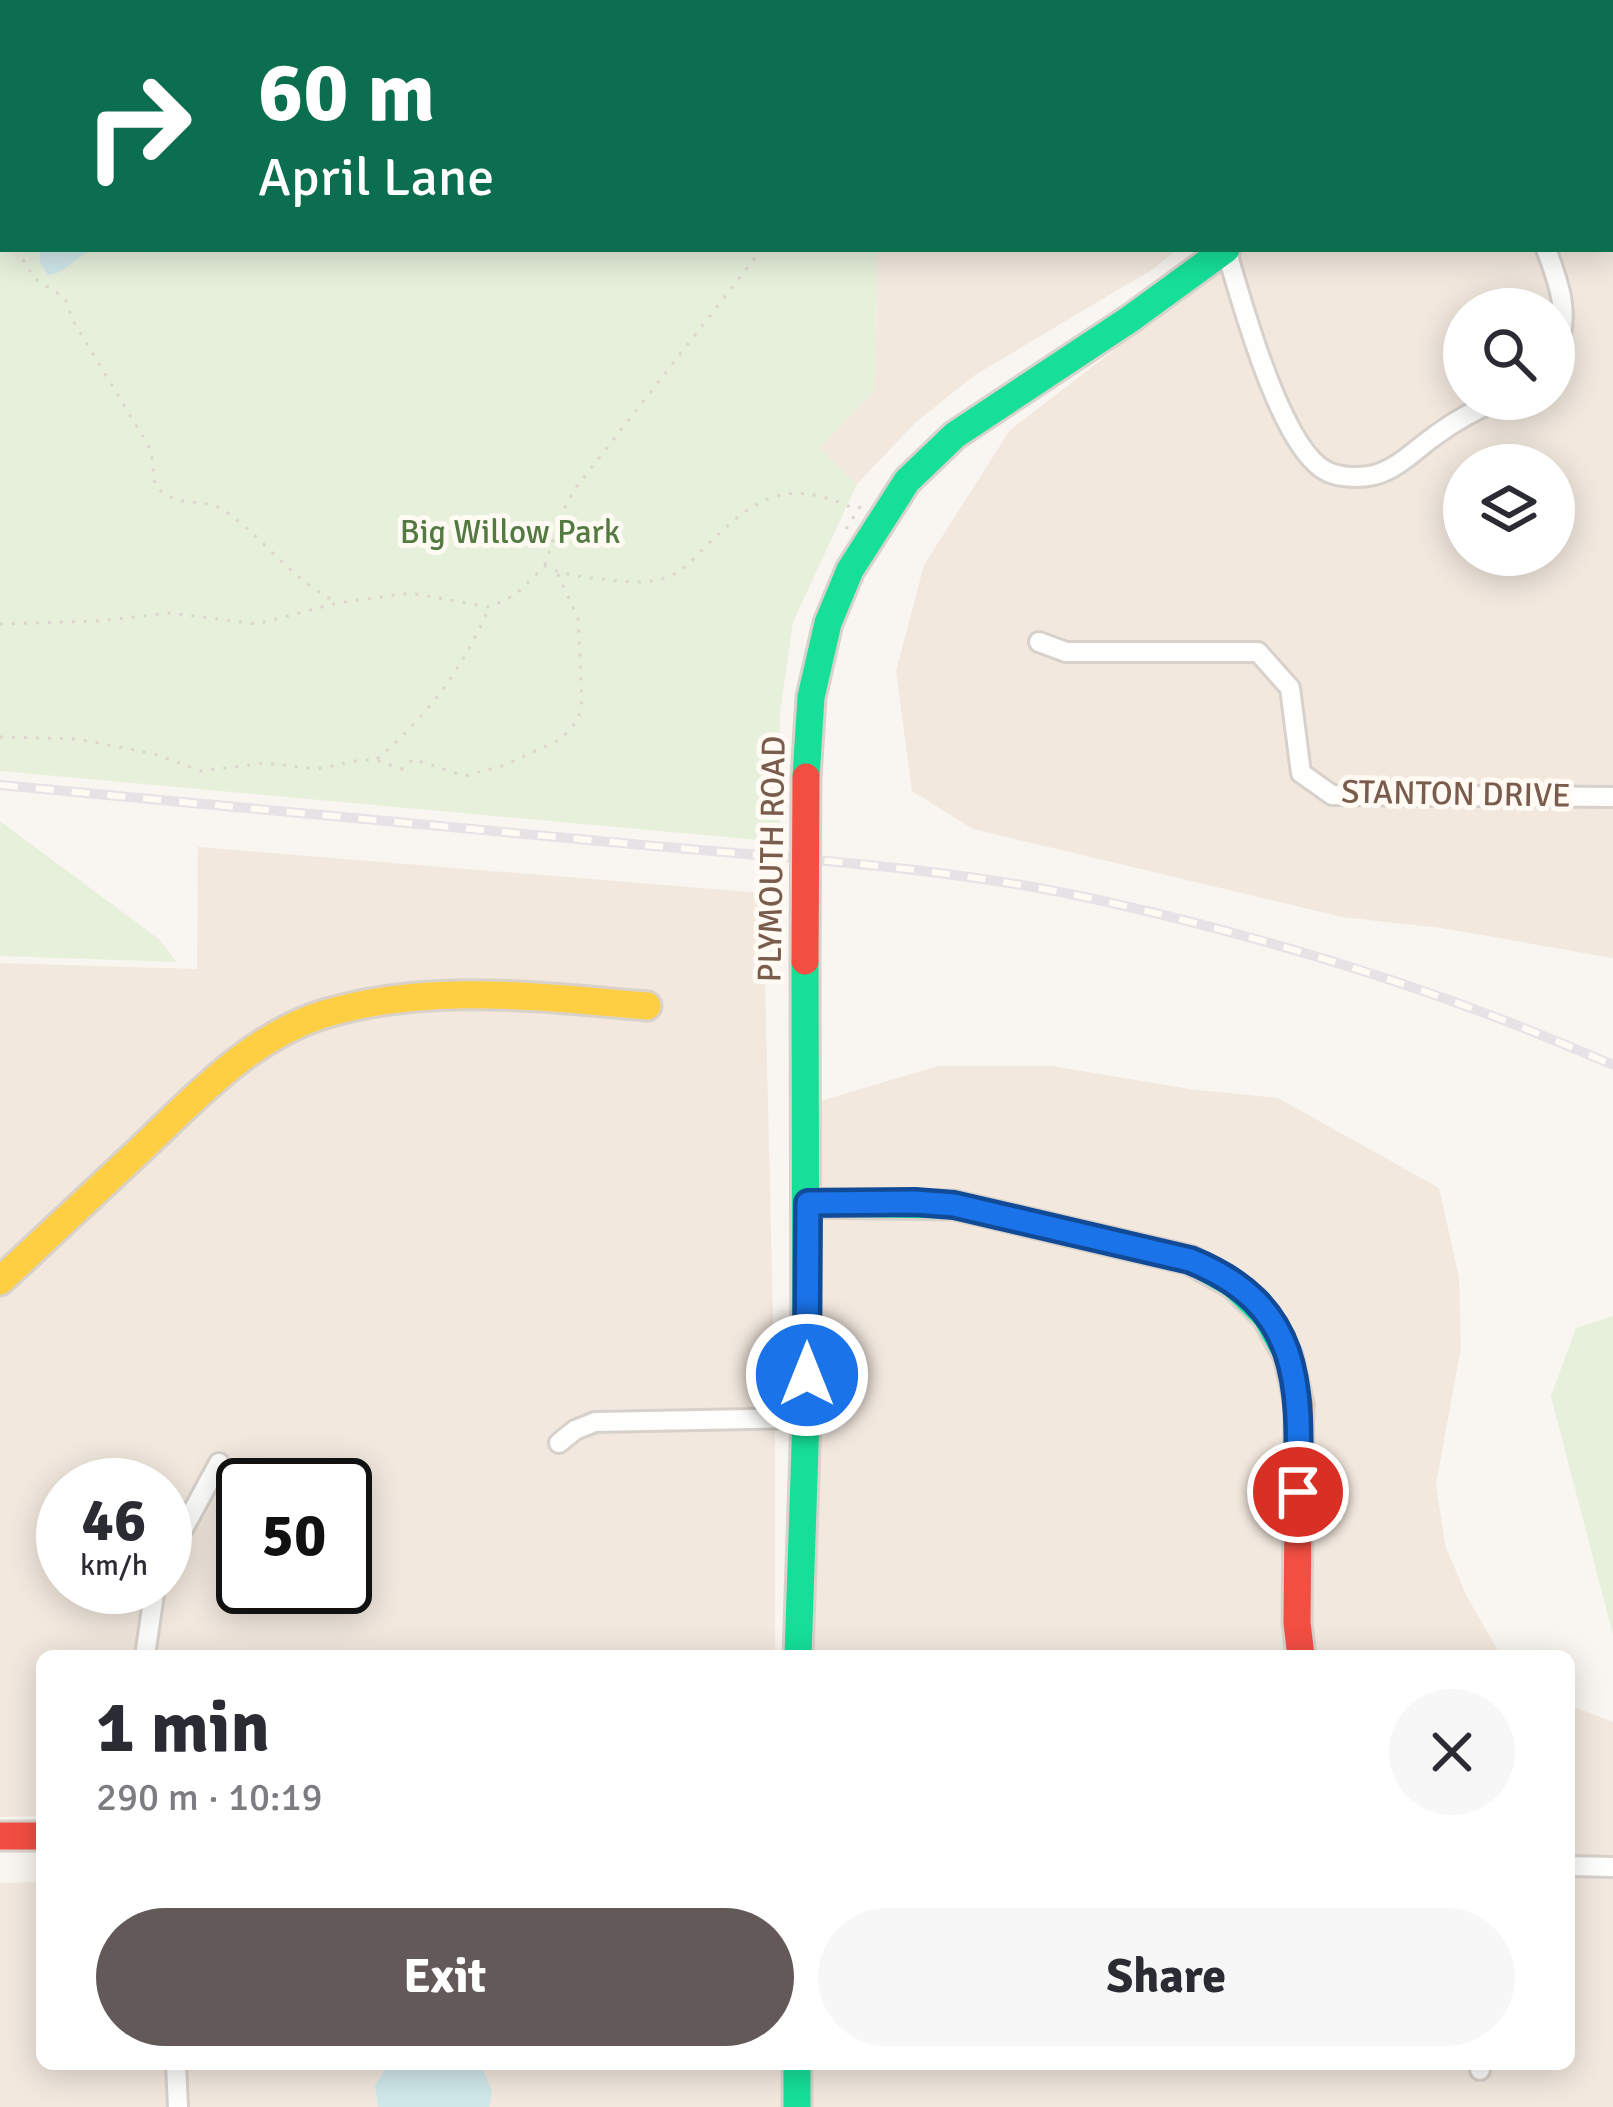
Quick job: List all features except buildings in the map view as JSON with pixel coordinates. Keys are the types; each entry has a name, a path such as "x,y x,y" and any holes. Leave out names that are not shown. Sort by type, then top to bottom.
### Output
{"main road":[{"name":"PLYMOUTH ROAD","path":"798,1650 808,1203 806,777 811,697 828,623 859,554 907,481 955,435 1222,252"},
{"path":"0,1281 219,1077 269,1040 317,1016 367,1003 487,994 647,1006"},
{"path":"808,1203 915,1202 992,1212 1190,1260 1220,1272 1245,1291 1285,1343 1295,1373 1301,1650"},
{"path":"0,1835 36,1836"},
{"path":"797,2070 797,2107"}],"street":[{"path":"1227,252 1253,340 1295,439 1328,472 1349,477 1394,467 1461,420"},
{"path":"1547,252 1560,288"},
{"name":"STANTON DRIVE","path":"1039,642 1066,652 1258,652 1290,688 1300,773 1332,795 1613,797"},
{"path":"559,1443 595,1422 806,1418"},
{"path":"192,1512 216,1468"},
{"path":"146,1650 151,1614"},
{"path":"1575,1866 1613,1867"},
{"path":"176,2070 178,2107"}],"path":[{"path":"19,252 34,278 65,298 72,319 151,450 155,486 172,502 220,507 303,583 337,603"},
{"path":"0,624 192,613 234,624 256,624 337,603 410,593 490,607 515,596 544,566 574,490 760,252"},
{"path":"544,566 558,573 626,582 667,578 683,570 737,516 784,493 813,493 857,510"},
{"path":"0,736 77,739 154,754 201,771 266,764 316,769 376,760 402,769 413,759 465,776 505,765 561,739 578,721 582,701 578,618 558,573"},
{"path":"376,760 418,724 467,658 490,607"}],"shaded area":[{"path":"878,252 1174,252 975,375 916,422 857,484 819,448 875,390"},
{"path":"1221,252 1613,252 1613,958 1441,928 1342,917 973,829 912,791 896,671 924,565 1010,430 1144,327"},
{"path":"198,847 763,893 775,1404 775,1650 36,1650 36,1816 0,1817 0,963 197,969"},
{"path":"938,1066 1051,1066 1278,1098 1439,1188 1459,1277 1461,1347 1436,1484 1445,1545 1466,1595 1498,1650 796,1650 807,1105"},
{"path":"1575,1707 1613,1722 1613,2107 0,2107 0,1883 36,1882 36,2070 1575,2070"}],"green space":[{"name":"Big Willow Park","path":"0,252 878,252 875,390 819,448 857,484 793,622 780,713 780,842 0,771"},
{"path":"0,821 160,940 176,962 0,956"},
{"path":"1613,1316 1613,1635 1551,1396 1576,1328"}],"water":[{"path":"40,252 90,252 48,275 40,263"},
{"path":"384,2070 483,2070 492,2091 489,2107 378,2107 375,2086"}],"railway":[{"path":"0,785 874,866 1046,889 1233,933 1362,971 1489,1014 1613,1065"}],"traffic: fast":[{"path":"806,777 811,697 828,623 850,570 907,481 955,435 1222,252"},
{"path":"798,1650 806,1418 805,961"},
{"path":"808,1203 954,1205 1190,1260 1233,1284 1266,1316 1288,1356 1299,1404"},
{"path":"797,2070 797,2107"}],"traffic: slow":[{"path":"0,1281 223,1072 294,1026 361,1005 442,995 647,1006"}],"traffic: jam":[{"path":"805,961 806,777"},
{"path":"1299,1404 1300,1650"},
{"path":"0,1836 36,1836"}],"route":[{"path":"807,1375 808,1203 915,1202 992,1212 1190,1260 1220,1272 1245,1291 1285,1343 1295,1373 1298,1492"}]}
